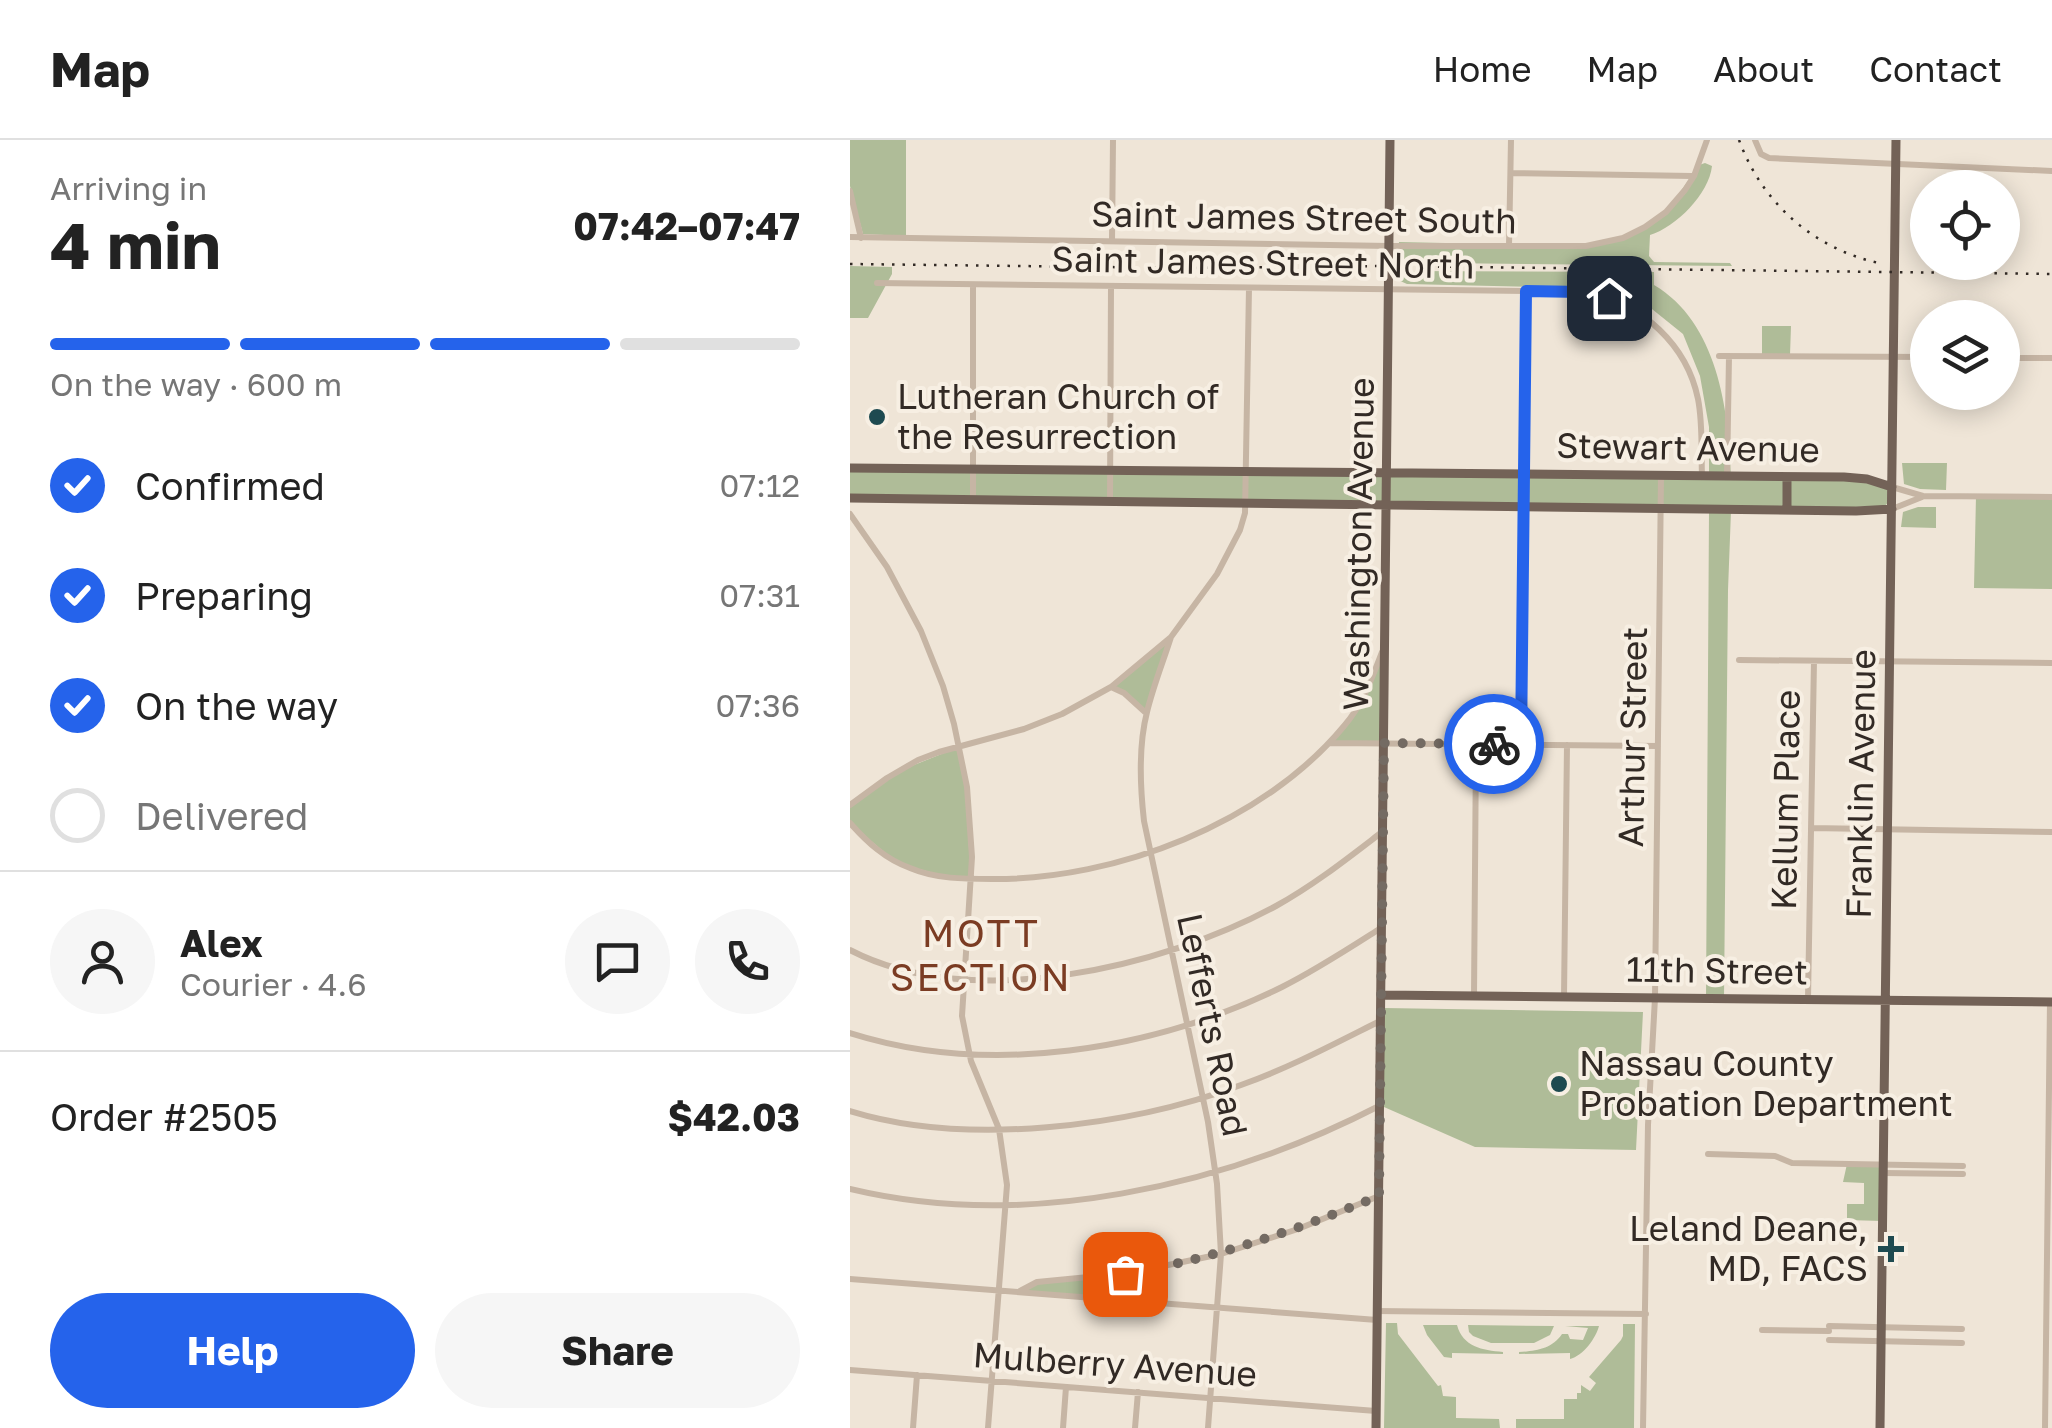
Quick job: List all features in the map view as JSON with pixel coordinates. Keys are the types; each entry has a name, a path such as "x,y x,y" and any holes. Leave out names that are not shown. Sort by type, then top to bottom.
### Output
{"main road":[{"name":"Washington Avenue","path":"1376,1428 1390,140"},
{"name":"Franklin Avenue","path":"1880,1428 1896,140"},
{"name":"Stewart Avenue","path":"850,468 1857,478 1892,487"},
{"path":"1787,477 1787,510"},
{"name":"Stewart Avenue","path":"850,498 1892,509"},
{"name":"11th Street","path":"1381,994 2051,1002"}],"street":[{"path":"1112,140 1112,241"},
{"path":"1509,246 1511,140"},
{"name":"Saint James Street South","path":"850,237 1586,246 1623,238 1666,212 1694,176 1707,140"},
{"path":"1754,140 1769,158 2052,171"},
{"path":"1510,173 1694,176"},
{"path":"850,191 862,238"},
{"name":"Saint James Street North","path":"877,284 1581,292 1609,298 1638,312 1666,336 1682,357 1697,394 1702,476"},
{"path":"973,285 973,499"},
{"path":"1110,501 1111,286"},
{"path":"850,805 918,760 1062,714 1111,688 1172,637 1240,530 1248,472 1250,288"},
{"path":"1521,744 1526,291"},
{"path":"1719,356 1910,357"},
{"path":"1727,476 1729,356"},
{"path":"2020,358 2052,358"},
{"name":"Arthur Street","path":"1643,1428 1648,1124 1655,998 1661,476"},
{"name":"Stewart Avenue","path":"1892,487 1923,496 2052,497"},
{"name":"Stewart Avenue","path":"1892,509 1923,496"},
{"path":"850,514 887,567 921,631 943,686 970,811 962,1016 971,1061 999,1128 1006,1166 988,1428"},
{"name":"Lefferts Road","path":"1172,637 1146,714 1141,786 1144,822 1216,1172 1221,1254 1208,1428"},
{"path":"850,823 897,863 931,875 970,879 1056,875 1151,852 1234,814 1292,774 1328,742 1360,704 1386,643"},
{"path":"1738,660 2052,664"},
{"name":"Kellum Place","path":"1808,1000 1814,661"},
{"path":"1111,688 1124,693 1146,714"},
{"path":"1328,742 1658,746"},
{"path":"1474,996 1476,744"},
{"path":"1564,997 1567,745"},
{"path":"1811,828 2052,832"},
{"path":"850,950 908,972 963,978 1062,975 1119,965 1229,929 1276,906 1383,831"},
{"path":"850,1032 901,1047 970,1053 1070,1049 1131,1039 1239,1006 1279,988 1382,928"},
{"path":"2046,1428 2051,1002"},
{"path":"850,1111 914,1125 999,1128 1098,1121 1203,1098 1286,1068 1381,1020"},
{"path":"850,1189 918,1201 1005,1203 1098,1197 1216,1172 1303,1142 1380,1105"},
{"path":"1708,1154 1774,1156 1792,1163 1963,1170"},
{"path":"1019,1292 1036,1282 1125,1274 1221,1254 1298,1229 1379,1196"},
{"path":"1125,1274 1125,1300"},
{"path":"850,1279 1377,1316 1646,1314"},
{"path":"1762,1330 1962,1329"},
{"path":"1829,1332 1882,1341 1962,1343"},
{"name":"Mulberry Avenue","path":"850,1370 1376,1410"},
{"path":"912,1428 917,1375"},
{"path":"1063,1428 1066,1387"},
{"path":"1136,1428 1138,1392"}],"green space":[{"path":"850,140 906,140 906,236 863,234 850,186"},
{"path":"1699,165 1712,166 1705,187 1680,217 1650,235 1649,256 1654,262 1732,266 1437,263 1398,256 1399,242 1586,246 1623,238 1667,211"},
{"path":"850,266 892,267 868,318 850,318"},
{"path":"1402,271 1654,272 1654,285 1675,301 1706,344 1722,396 1731,476 1842,477 1888,488 1889,501 1885,506 1731,511 1724,999 1706,999 1709,511 850,498 850,465 1709,476 1709,427 1700,376 1683,334 1647,305 1576,288 1407,284 1396,277"},
{"path":"1762,326 1791,326 1790,355 1762,355"},
{"path":"1902,463 1947,463 1946,490 1904,484"},
{"path":"1976,496 2052,496 2052,589 1974,588"},
{"path":"1936,507 1936,528 1901,527 1903,512"},
{"path":"1170,639 1146,713 1111,687"},
{"path":"1386,643 1384,743 1328,743 1360,704"},
{"path":"959,747 967,787 970,879 897,863 850,823 850,805 899,771"},
{"path":"1384,1008 1643,1012 1636,1150 1475,1147 1384,1107"},
{"path":"1847,1164 1882,1164 1882,1221 1847,1220 1847,1204 1864,1204 1864,1183 1843,1182"},
{"path":"1125,1273 1125,1300 1019,1292 1030,1283"},
{"path":"1386,1323 1397,1323 1398,1334 1441,1385 1443,1396 1456,1397 1456,1418 1499,1419 1500,1428 1384,1428"},
{"path":"1623,1324 1635,1324 1634,1428 1516,1428 1516,1419 1564,1419 1564,1399 1577,1399 1581,1385 1590,1391 1596,1383 1589,1377 1621,1340"},
{"path":"1423,1325 1457,1325 1469,1343 1503,1354 1452,1353 1452,1358 1444,1357"},
{"path":"1468,1325 1554,1326 1550,1335 1534,1343 1491,1343 1473,1336"},
{"path":"1565,1326 1599,1326 1588,1346 1570,1359 1570,1353 1519,1354 1548,1346 1562,1334 1583,1340 1588,1328"}],"railway":[{"path":"1739,140 1761,184 1793,220 1833,247 1879,263"},
{"path":"850,264 2052,274"}],"way so far":[{"path":"1125,1274 1254,1244 1379,1196 1384,743 1494,744"}],"place":[{"name":"Lutheran Church of the Resurrection","path":"877,417"},
{"name":"Nassau County Probation Department","path":"1559,1084"},
{"name":"Leland Deane, MD, FACS","path":"1891,1249"}],"district":[{"name":"MOTT SECTION","path":"981,956"}],"route":[{"path":"1494,744 1521,744 1526,291 1581,292 1609,298"}]}
